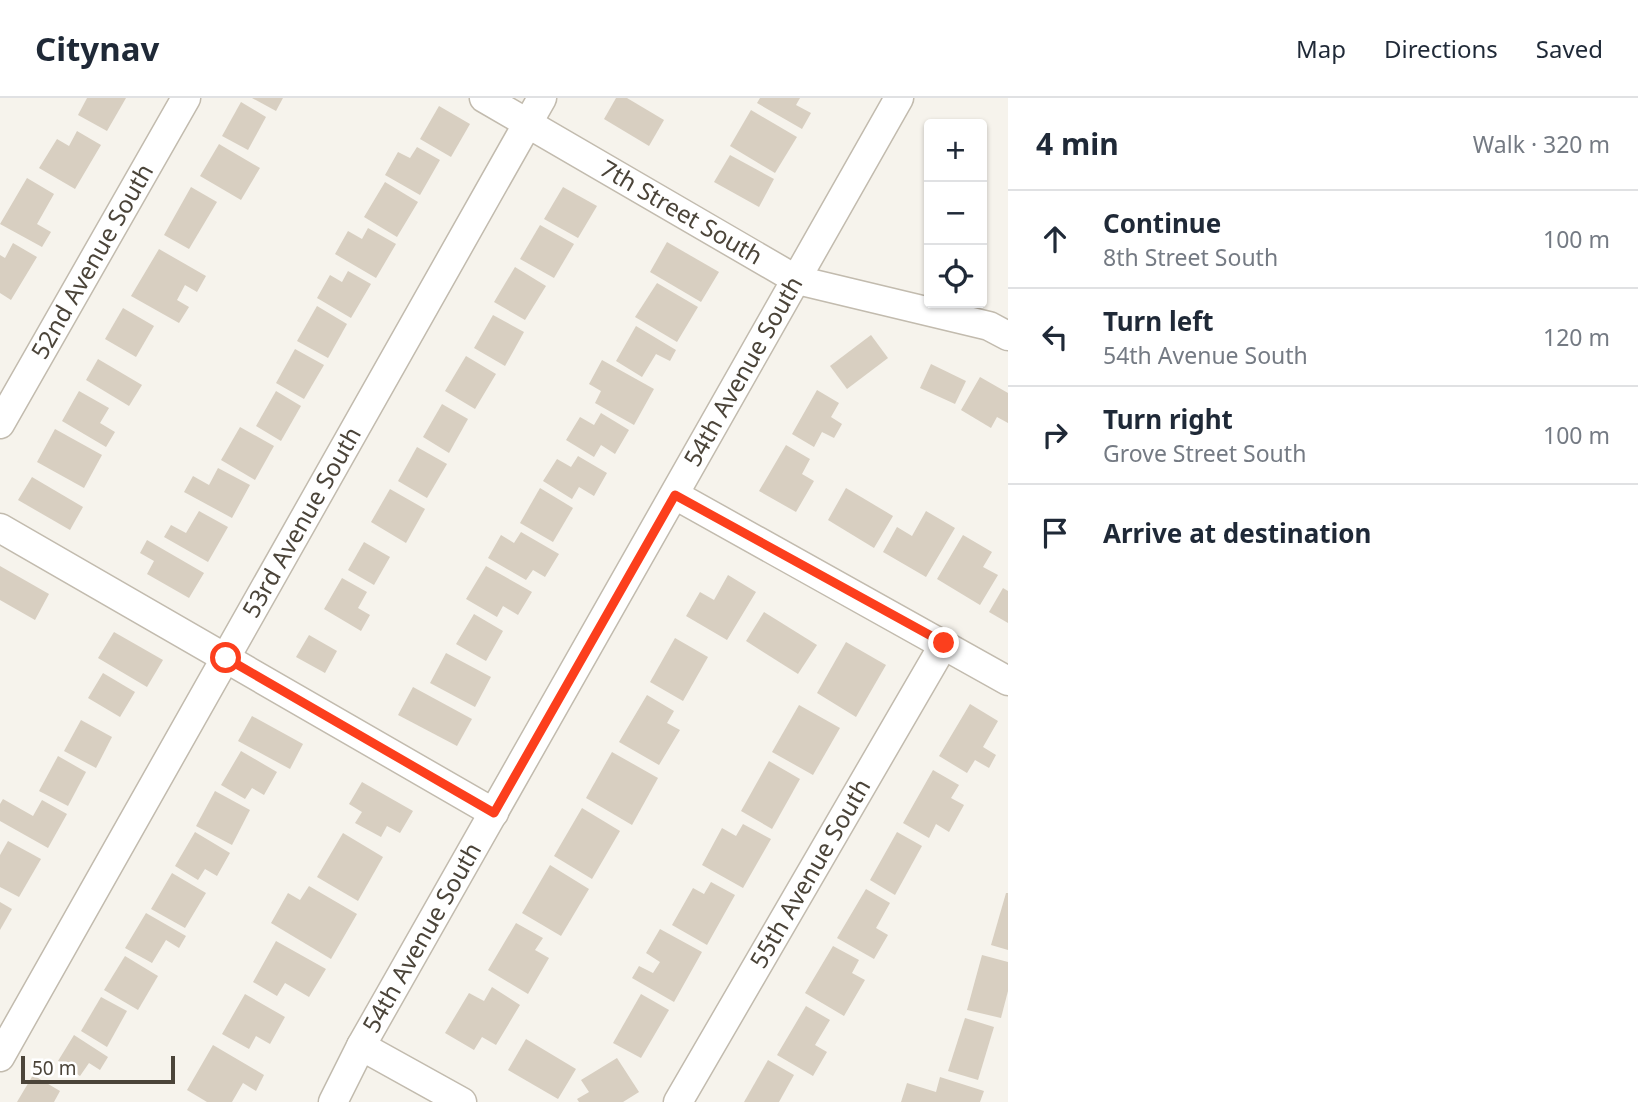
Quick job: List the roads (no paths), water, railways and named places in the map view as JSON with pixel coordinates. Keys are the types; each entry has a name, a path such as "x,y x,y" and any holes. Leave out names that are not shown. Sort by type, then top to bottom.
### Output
{"street":[{"name":"52nd Avenue South","path":"0,424 186,98"},
{"name":"7th Street South","path":"485,98 535,110 797,280 989,326 1008,336"},
{"name":"54th Avenue South","path":"333,1102 360,1046 899,98"},
{"name":"53rd Avenue South","path":"0,1057 535,110"},
{"path":"675,495 1008,681"},
{"path":"0,528 494,813"},
{"name":"55th Avenue South","path":"678,1102 944,643"},
{"name":"54th Avenue South","path":"322,1102 360,1046"},
{"path":"360,1046 462,1102"}]}
